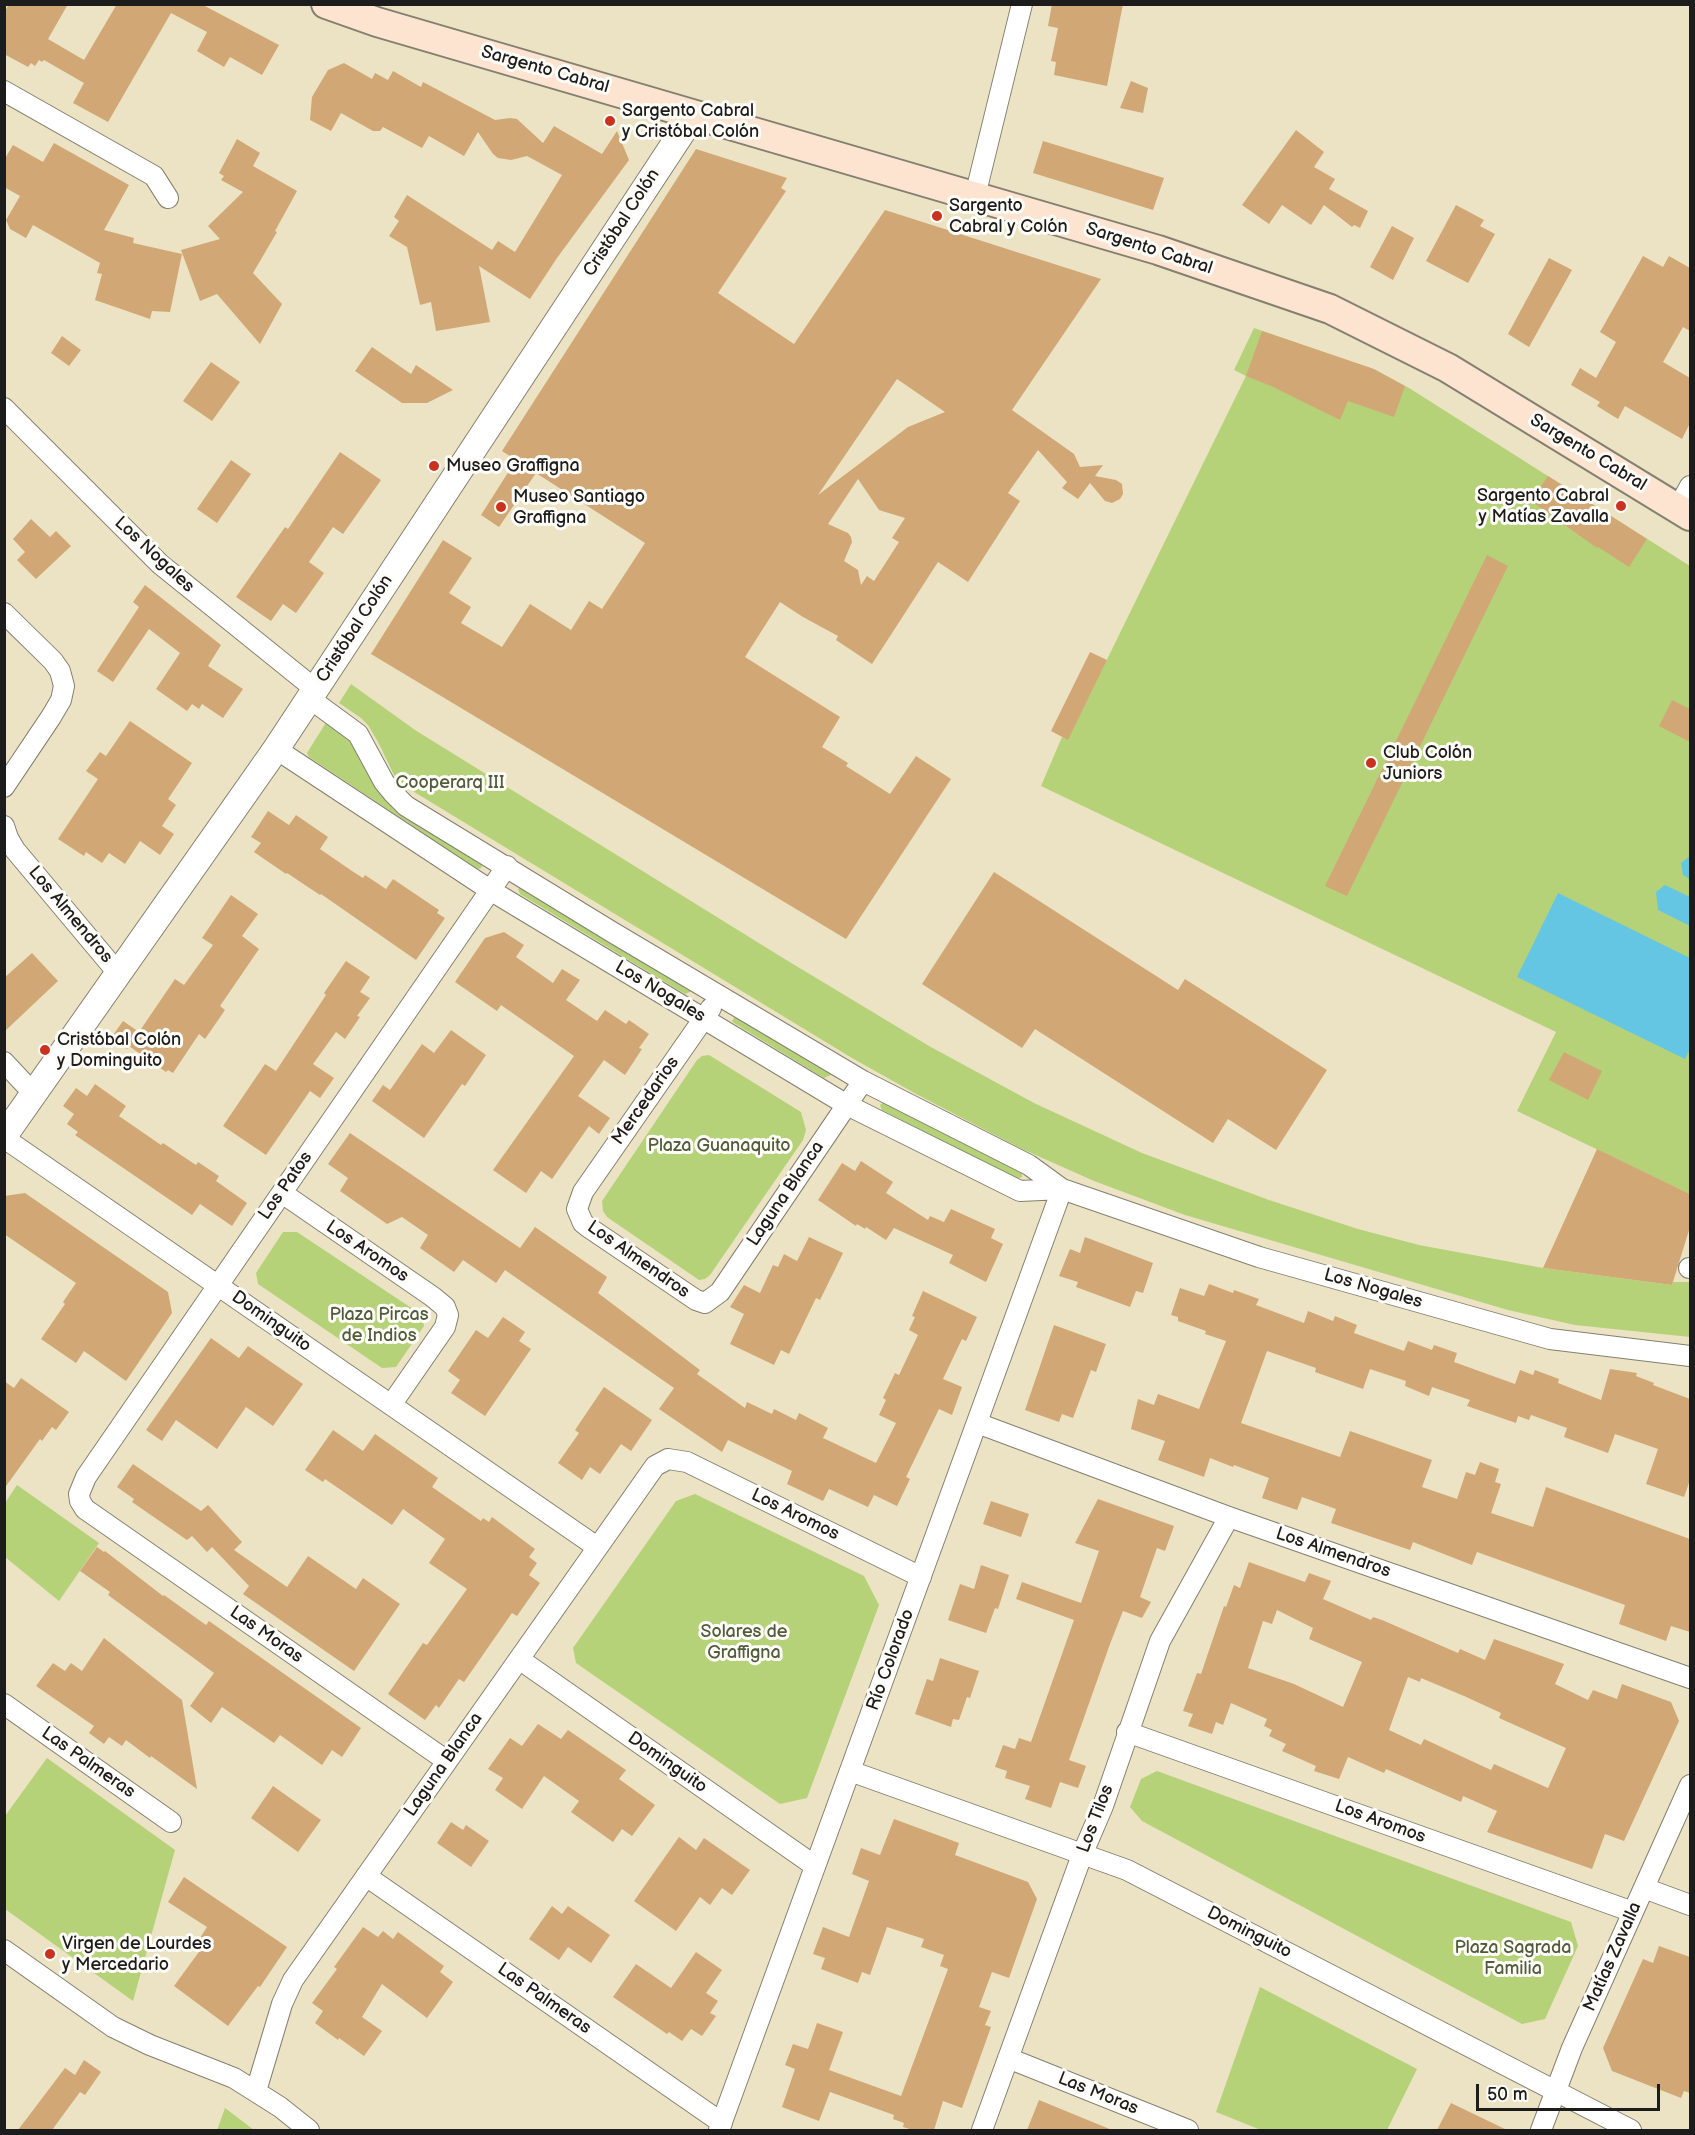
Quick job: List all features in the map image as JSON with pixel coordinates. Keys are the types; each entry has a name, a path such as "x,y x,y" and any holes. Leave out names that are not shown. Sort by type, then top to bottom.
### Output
{"main road":[{"name":"Sargento Cabral","path":"326,4 377,22 1158,250 1329,309 1448,368 1686,503"}],"street":[{"path":"975,195 1022,4"},
{"path":"4,91 154,176 168,198"},
{"name":"Cristóbal Colón","path":"4,1137 276,749 694,114"},
{"name":"Los Nogales","path":"4,408 160,564 358,734 384,782 406,806 863,1082 1029,1165 1062,1189 1259,1257 1550,1339 1690,1356"},
{"path":"4,613 52,661 60,671 64,686 61,700 51,717 4,787"},
{"name":"Los Nogales","path":"276,749 490,890 847,1105 1020,1191 1062,1189"},
{"name":"Los Almendros","path":"4,826 15,850 118,973"},
{"name":"Los Patos","path":"85,1509 80,1502 79,1494 86,1478 507,866"},
{"name":"Mercedarios","path":"577,1209 583,1192 720,996"},
{"path":"4,1062 34,1094"},
{"name":"Laguna Blanca","path":"705,1303 720,1292 863,1082"},
{"name":"Dominguito","path":"4,1137 597,1547"},
{"name":"Río Colorado","path":"720,2127 1062,1189"},
{"name":"Los Aromos","path":"282,1193 433,1297 445,1308 448,1315 445,1327 391,1405"},
{"name":"Los Almendros","path":"577,1209 583,1223 588,1227 690,1297 705,1303"},
{"name":"Los Almendros","path":"977,1423 1228,1517 1690,1678"},
{"name":"Los Aromos","path":"668,1459 687,1462 921,1576"},
{"name":"Laguna Blanca","path":"256,2091 287,1991 650,1472 668,1459"},
{"name":"Las Moras","path":"85,1509 447,1761"},
{"name":"Los Tilos","path":"982,2130 1082,1855 1103,1806 1160,1641 1228,1517"},
{"name":"Dominguito","path":"519,1659 815,1866"},
{"name":"Las Palmeras","path":"4,1704 171,1822"},
{"name":"Los Aromos","path":"1127,1732 1633,1912"},
{"name":"Dominguito","path":"850,1771 1126,1870 1631,2130"},
{"name":"Matías Zavalla","path":"1541,2130 1572,2048 1690,1785"},
{"name":"Las Palmeras","path":"366,1876 720,2127"},
{"path":"1644,1888 1690,1905"},
{"path":"4,1950 119,2030 150,2045 234,2078 256,2091 309,2130"},
{"name":"Las Moras","path":"1008,2058 1188,2130"}],"green space":[{"name":"Club Colón Juniors","path":"1254,328 1373,369 1409,388 1690,566 1690,1194 1517,1111 1556,1032 1041,786 1062,737 1068,739 1246,376 1234,370"},
{"name":"Cooperarq III","path":"351,684 415,730 783,958 929,1046 1034,1103 1142,1153 1269,1200 1358,1229 1419,1245 1543,1268 1672,1285 1673,1282 1690,1282 1690,1337 1575,1325 1508,1310 1185,1215 1094,1181 1020,1148 852,1058 406,787 394,775 368,725 339,703"},
{"name":"Cooperarq III","path":"327,721 345,729 367,763 483,864 481,868 478,869 309,757 307,753"},
{"path":"520,887 692,988 692,991 685,994 520,894 518,889"},
{"path":"735,1016 831,1071 831,1075 824,1078 734,1023 732,1021"},
{"name":"Plaza Guanaquito","path":"709,1055 801,1112 806,1130 803,1140 710,1275 699,1280 607,1217 603,1211 602,1201 697,1060"},
{"path":"884,1102 1022,1170 1022,1177 1017,1179 882,1110 880,1105"},
{"name":"Plaza Pircas de Indios","path":"283,1232 297,1232 422,1315 424,1326 396,1367 382,1368 258,1284 256,1273"},
{"path":"17,1485 99,1543 59,1601 5,1557 5,1503"},
{"name":"Solares de Graffigna","path":"695,1494 864,1576 879,1605 807,1798 780,1804 576,1663 573,1648 676,1501"},
{"path":"47,1758 175,1850 133,2001 5,1909 5,1816"},
{"name":"Plaza Sagrada Familia","path":"1157,1771 1571,1922 1578,1946 1545,2019 1522,2024 1142,1821 1130,1807 1141,1779"},
{"path":"1260,1987 1417,2069 1387,2130 1261,2130 1216,2112"},
{"path":"225,2108 254,2130 217,2130"}],"water":[{"path":"1690,856 1690,879 1683,875 1681,863"},
{"path":"1665,885 1690,897 1690,926 1658,910 1656,892"},
{"path":"1558,893 1690,958 1690,1049 1685,1059 1517,977"}],"building":[{"path":"9,4 68,4 48,39 84,60 117,4 201,4 279,45 262,75 230,57 224,67 197,51 207,32 171,13 108,122 73,103 84,83 44,60 42,62 39,60 35,66 31,63 28,67 4,54 4,13"},
{"path":"1052,4 1123,4 1107,86 1054,75 1056,62 1051,61 1058,28 1048,26"},
{"path":"344,63 372,79 375,73 388,80 393,71 421,87 423,82 495,120 517,119 543,143 554,126 602,154 617,131 629,160 530,299 479,266 490,322 436,331 431,302 420,305 407,247 389,236 399,221 394,217 407,195 492,250 498,241 515,252 562,175 527,156 511,160 498,158 478,132 464,156 429,136 422,148 383,127 380,131 373,131 341,113 331,131 310,120 312,97 328,70"},
{"path":"1131,81 1148,88 1143,113 1120,108"},
{"path":"1296,130 1324,152 1314,167 1335,179 1329,189 1368,211 1360,228 1354,225 1352,227 1324,205 1311,225 1282,205 1269,224 1242,205"},
{"path":"237,139 260,153 253,166 297,191 253,273 282,304 260,344 217,294 200,301 181,250 220,239 208,226 243,192 221,180 224,176 219,173"},
{"path":"1043,141 1164,178 1153,210 1033,173"},
{"path":"54,143 129,185 104,230 134,238 133,243 182,254 170,312 152,311 150,319 95,300 102,274 97,273 100,263 33,225 26,238 10,229 6,220 20,196 4,187 4,160 13,145 43,162"},
{"path":"696,149 787,178 781,188 786,191 718,293 794,344 885,210 1101,279 1012,410 1074,454 1080,467 1103,465 1095,476 1116,480 1122,484 1123,494 1120,499 1112,503 1105,501 1090,483 1078,499 1062,488 1067,482 1038,450 1008,493 1020,501 968,582 938,562 872,664 836,640 838,636 780,602 745,657 840,717 822,747 848,763 846,766 890,794 916,756 951,779 846,939 371,654 443,540 472,558 449,593 471,607 461,623 502,647 530,604 571,630 589,601 602,609 645,543 536,473 499,527 481,515 516,460 502,451","holes":["897,379 945,412 908,427 818,495","858,479 879,510 905,518 892,538 899,542 874,581 867,576 861,585 858,570 844,561 852,542 851,537 848,533 828,524"]},
{"path":"1456,205 1484,220 1480,226 1495,234 1468,283 1426,261"},
{"path":"1392,226 1414,238 1393,280 1370,267"},
{"path":"1643,256 1663,267 1669,256 1690,268 1690,331 1683,327 1663,362 1690,378 1690,423 1682,439 1625,406 1618,419 1597,406 1600,402 1571,385 1580,368 1596,378 1616,342 1600,332"},
{"path":"1549,258 1572,270 1529,347 1508,334"},
{"path":"1262,331 1374,369 1405,386 1394,417 1348,401 1340,420 1246,376"},
{"path":"62,336 81,350 69,366 51,353"},
{"path":"372,347 411,374 416,365 453,390 427,403 402,403 355,371"},
{"path":"211,362 240,382 212,421 183,401"},
{"path":"340,452 381,480 343,534 333,527 309,562 324,573 296,613 283,604 271,621 236,597 285,527 288,529"},
{"path":"231,460 251,474 217,523 197,509"},
{"path":"1548,476 1647,539 1629,567 1597,548 1531,501"},
{"path":"31,519 50,537 56,531 71,546 36,579 17,560 25,552 13,539"},
{"path":"1487,555 1508,566 1347,896 1325,886"},
{"path":"145,585 221,645 208,666 243,689 223,718 202,704 199,709 192,704 187,711 156,689 180,653 149,629 113,682 97,671 139,607 133,602"},
{"path":"1090,652 1107,660 1068,740 1051,731"},
{"path":"1672,700 1690,709 1690,742 1659,726"},
{"path":"130,721 192,763 168,799 176,805 162,826 174,834 160,855 140,841 125,864 109,853 102,863 86,852 84,856 58,839 98,779 86,771 100,752 106,756"},
{"path":"268,811 289,825 296,815 328,837 320,849 352,871 363,878 365,875 386,889 393,879 439,910 437,913 445,918 416,960 321,894 254,852 261,843 251,837"},
{"path":"994,872 1178,990 1185,979 1327,1070 1276,1150 1228,1119 1213,1143 1035,1029 1022,1048 922,984"},
{"path":"231,895 258,914 242,936 259,949 220,1006 225,1010 205,1039 199,1034 173,1073 168,1070 166,1072 129,1046 127,1049 111,1038 123,1021 139,1032 175,979 184,985 213,945 202,938"},
{"path":"504,932 524,945 516,957 553,983 562,969 580,980 566,1000 597,1021 605,1010 626,1024 629,1020 649,1034 625,1075 604,1060 578,1096 610,1118 599,1134 589,1126 552,1179 541,1171 526,1193 493,1170 574,1056 501,1005 497,1011 455,982 485,938"},
{"path":"32,953 58,981 4,1032 4,978"},
{"path":"346,961 370,977 360,992 370,998 345,1039 336,1032 313,1064 334,1078 320,1098 310,1091 266,1155 223,1126 265,1064 276,1071"},
{"path":"451,1030 486,1055 465,1086 462,1084 424,1138 372,1101 383,1085 390,1090 422,1044 434,1053"},
{"path":"1564,1052 1602,1071 1588,1100 1549,1080"},
{"path":"95,1084 126,1106 119,1116 161,1145 163,1143 196,1165 198,1162 219,1176 216,1181 247,1203 232,1226 200,1204 192,1215 75,1135 78,1132 67,1124 74,1114 63,1106 76,1088 87,1096"},
{"path":"350,1133 520,1248 535,1227 607,1277 598,1293 700,1370 697,1374 745,1408 747,1402 772,1414 774,1409 796,1420 799,1413 828,1428 823,1438 876,1463 896,1423 879,1415 886,1400 883,1398 895,1373 899,1375 918,1335 909,1330 915,1317 912,1316 923,1291 977,1317 966,1341 962,1339 943,1379 962,1387 952,1415 939,1409 906,1477 910,1479 897,1506 874,1495 868,1507 829,1489 823,1501 787,1484 792,1471 728,1440 722,1452 659,1409 674,1388 505,1270 496,1283 463,1260 454,1272 420,1248 428,1235 402,1217 387,1224 340,1191 348,1178 328,1164"},
{"path":"1597,1149 1690,1194 1690,1227 1672,1285 1543,1268"},
{"path":"861,1161 893,1182 886,1193 928,1220 930,1216 944,1222 951,1209 995,1229 991,1238 1003,1244 986,1282 949,1263 953,1255 894,1228 886,1240 866,1227 865,1229 857,1224 856,1226 818,1200 842,1163 855,1171"},
{"path":"25,1193 168,1292 172,1313 126,1381 84,1351 76,1363 41,1339 65,1304 63,1302 76,1283 4,1234 4,1196"},
{"path":"809,1237 843,1253 820,1300 816,1298 789,1354 781,1350 774,1365 730,1344 744,1314 730,1307 744,1285 760,1293 773,1265 778,1267 784,1254 797,1261"},
{"path":"1085,1237 1153,1263 1143,1293 1136,1291 1130,1307 1076,1287 1078,1282 1059,1276 1070,1249 1080,1253"},
{"path":"1209,1284 1259,1299 1256,1305 1304,1323 1308,1311 1333,1321 1335,1316 1357,1325 1354,1333 1404,1351 1408,1341 1432,1350 1434,1345 1457,1353 1454,1362 1515,1384 1520,1370 1533,1375 1535,1370 1559,1379 1558,1383 1601,1400 1610,1369 1637,1373 1636,1376 1654,1383 1653,1385 1690,1399 1690,1480 1684,1497 1646,1484 1658,1449 1615,1434 1608,1453 1564,1437 1567,1428 1531,1415 1529,1420 1518,1416 1516,1423 1467,1406 1470,1400 1432,1387 1429,1396 1405,1386 1406,1381 1370,1369 1363,1389 1315,1372 1316,1368 1267,1351 1241,1423 1340,1457 1350,1431 1432,1460 1422,1487 1457,1499 1466,1472 1475,1475 1480,1462 1499,1469 1495,1482 1501,1484 1491,1513 1533,1527 1546,1487 1690,1539 1690,1632 1671,1626 1666,1641 1619,1624 1625,1605 1477,1552 1472,1565 1413,1542 1410,1550 1331,1523 1336,1509 1302,1497 1297,1510 1262,1498 1269,1478 1234,1465 1233,1467 1210,1458 1204,1477 1158,1460 1165,1441 1131,1429 1138,1399 1154,1405 1158,1394 1199,1409 1226,1341 1205,1334 1206,1331 1178,1321 1178,1317 1171,1315 1180,1288 1204,1296"},
{"path":"503,1317 525,1332 519,1341 531,1349 485,1416 451,1393 460,1380 448,1371 476,1330 488,1338"},
{"path":"1054,1325 1106,1344 1096,1372 1091,1370 1073,1418 1062,1414 1059,1422 1025,1410"},
{"path":"211,1338 239,1358 248,1346 303,1384 273,1426 246,1407 217,1449 176,1420 162,1441 146,1430"},
{"path":"21,1378 69,1412 56,1430 52,1427 42,1441 40,1439 4,1489 4,1381 14,1388"},
{"path":"604,1387 652,1420 631,1451 621,1444 600,1474 590,1467 582,1480 558,1463 579,1433 575,1430"},
{"path":"333,1430 363,1451 375,1434 438,1478 432,1487 481,1521 483,1518 489,1522 492,1517 535,1549 529,1557 537,1563 529,1575 540,1583 517,1616 512,1613 464,1682 459,1679 439,1708 436,1705 425,1720 388,1694 423,1643 427,1645 467,1589 429,1563 445,1539 403,1509 392,1525 325,1479 323,1482 305,1470"},
{"path":"133,1464 201,1511 208,1505 242,1542 234,1550 287,1587 308,1556 356,1589 363,1578 400,1604 354,1671 243,1594 249,1586 212,1547 207,1552 192,1536 187,1540 132,1502 134,1499 117,1487"},
{"path":"1098,1499 1174,1526 1165,1551 1157,1548 1140,1597 1151,1602 1142,1618 1123,1611 1110,1644 1069,1760 1086,1766 1078,1788 1060,1782 1051,1808 1025,1799 1030,1786 1005,1778 1007,1771 995,1767 1003,1745 1015,1749 1019,1738 1031,1742 1074,1620 1016,1599 1022,1582 1081,1603 1099,1551 1075,1543"},
{"path":"991,1501 1029,1514 1021,1537 983,1524"},
{"path":"97,1547 163,1596 206,1625 209,1621 361,1728 342,1757 332,1750 322,1765 280,1735 274,1743 222,1707 211,1723 190,1706 214,1673 108,1595 110,1592 80,1571"},
{"path":"1249,1562 1305,1582 1309,1573 1331,1581 1323,1599 1371,1620 1373,1617 1382,1620 1458,1653 1460,1649 1485,1660 1494,1639 1564,1664 1555,1684 1588,1700 1593,1690 1617,1699 1622,1684 1671,1702 1679,1721 1624,1841 1605,1834 1592,1869 1487,1832 1497,1811 1463,1796 1461,1802 1386,1769 1384,1773 1348,1757 1339,1779 1314,1771 1316,1766 1282,1751 1286,1744 1269,1736 1272,1730 1264,1726 1267,1719 1231,1703 1223,1725 1216,1722 1212,1734 1188,1726 1193,1714 1183,1711 1197,1673 1201,1674 1224,1606 1226,1607 1234,1585 1240,1588","holes":["1277,1610 1313,1628 1309,1639 1362,1662 1343,1707 1294,1684 1248,1668 1263,1621 1272,1624","1408,1677 1420,1682 1421,1678 1464,1696 1501,1713 1499,1718 1566,1748 1548,1788 1494,1764 1491,1770 1424,1739 1421,1745 1389,1730"]},
{"path":"981,1565 1009,1575 998,1609 995,1608 986,1633 948,1620 960,1584 974,1589"},
{"path":"104,1638 182,1700 197,1789 126,1740 122,1746 109,1737 104,1744 89,1733 94,1726 36,1686 53,1663 65,1671 71,1663 82,1671"},
{"path":"940,1658 979,1671 970,1698 967,1697 959,1720 953,1719 951,1727 915,1714 927,1679 933,1681"},
{"path":"538,1724 561,1739 568,1730 626,1770 619,1779 655,1805 632,1836 622,1829 613,1842 571,1812 579,1801 544,1776 522,1809 495,1790 503,1778 488,1769 510,1738 522,1746"},
{"path":"273,1786 321,1820 298,1852 251,1818"},
{"path":"894,1819 959,1843 955,1855 1028,1882 1037,1899 1009,1978 992,1972 979,2007 991,2011 985,2025 991,2027 962,2108 943,2101 934,2130 913,2130 903,2127 904,2123 893,2119 894,2115 830,2092 819,2121 782,2107 795,2069 785,2065 793,2044 808,2049 817,2023 843,2032 829,2070 901,2096 948,1969 940,1966 944,1955 921,1947 924,1939 887,1927 870,1975 862,1972 858,1983 821,1969 825,1958 813,1954 823,1927 849,1937 869,1881 852,1874 861,1848 880,1855"},
{"path":"451,1822 463,1830 466,1825 489,1841 471,1867 437,1843"},
{"path":"679,1837 696,1850 704,1838 750,1870 732,1895 722,1888 710,1905 700,1897 676,1931 634,1901"},
{"path":"184,1877 287,1947 260,1987 258,1986 228,2026 174,1986 204,1945 198,1941 207,1927 168,1902"},
{"path":"552,1906 562,1914 568,1906 610,1935 591,1963 568,1947 559,1960 529,1939"},
{"path":"363,1927 378,1937 383,1931 393,1939 398,1932 444,1966 440,1972 453,1982 427,2018 382,1984 362,2017 382,2031 364,2056 315,2023 323,2011 312,2003 337,1969 334,1967"},
{"path":"1659,1946 1690,1957 1690,2093 1684,2091 1681,2098 1612,2071 1603,2048 1643,1959 1653,1963"},
{"path":"696,1952 722,1970 706,1993 718,2001 710,2013 716,2016 702,2036 691,2029 682,2041 669,2032 667,2034 613,1997 636,1964 671,1988"},
{"path":"84,2060 101,2072 85,2095 80,2092 52,2130 18,2130 65,2068 75,2075"},
{"path":"1039,2100 1112,2130 1027,2130"},
{"path":"1451,2103 1507,2130 1437,2130"}],"place":[{"name":"Sargento Cabral y Cristóbal Colón","path":"610,121"},
{"name":"Sargento Cabral y Colón","path":"937,216"},
{"name":"Museo Graffigna","path":"434,466"},
{"name":"Sargento Cabral y Matías Zavalla","path":"1621,506"},
{"name":"Museo Santiago Graffigna","path":"501,507"},
{"name":"Club Colón Juniors","path":"1371,763"},
{"name":"Cristóbal Colón y Dominguito","path":"45,1050"},
{"name":"Virgen de Lourdes y Mercedario","path":"50,1954"}]}
